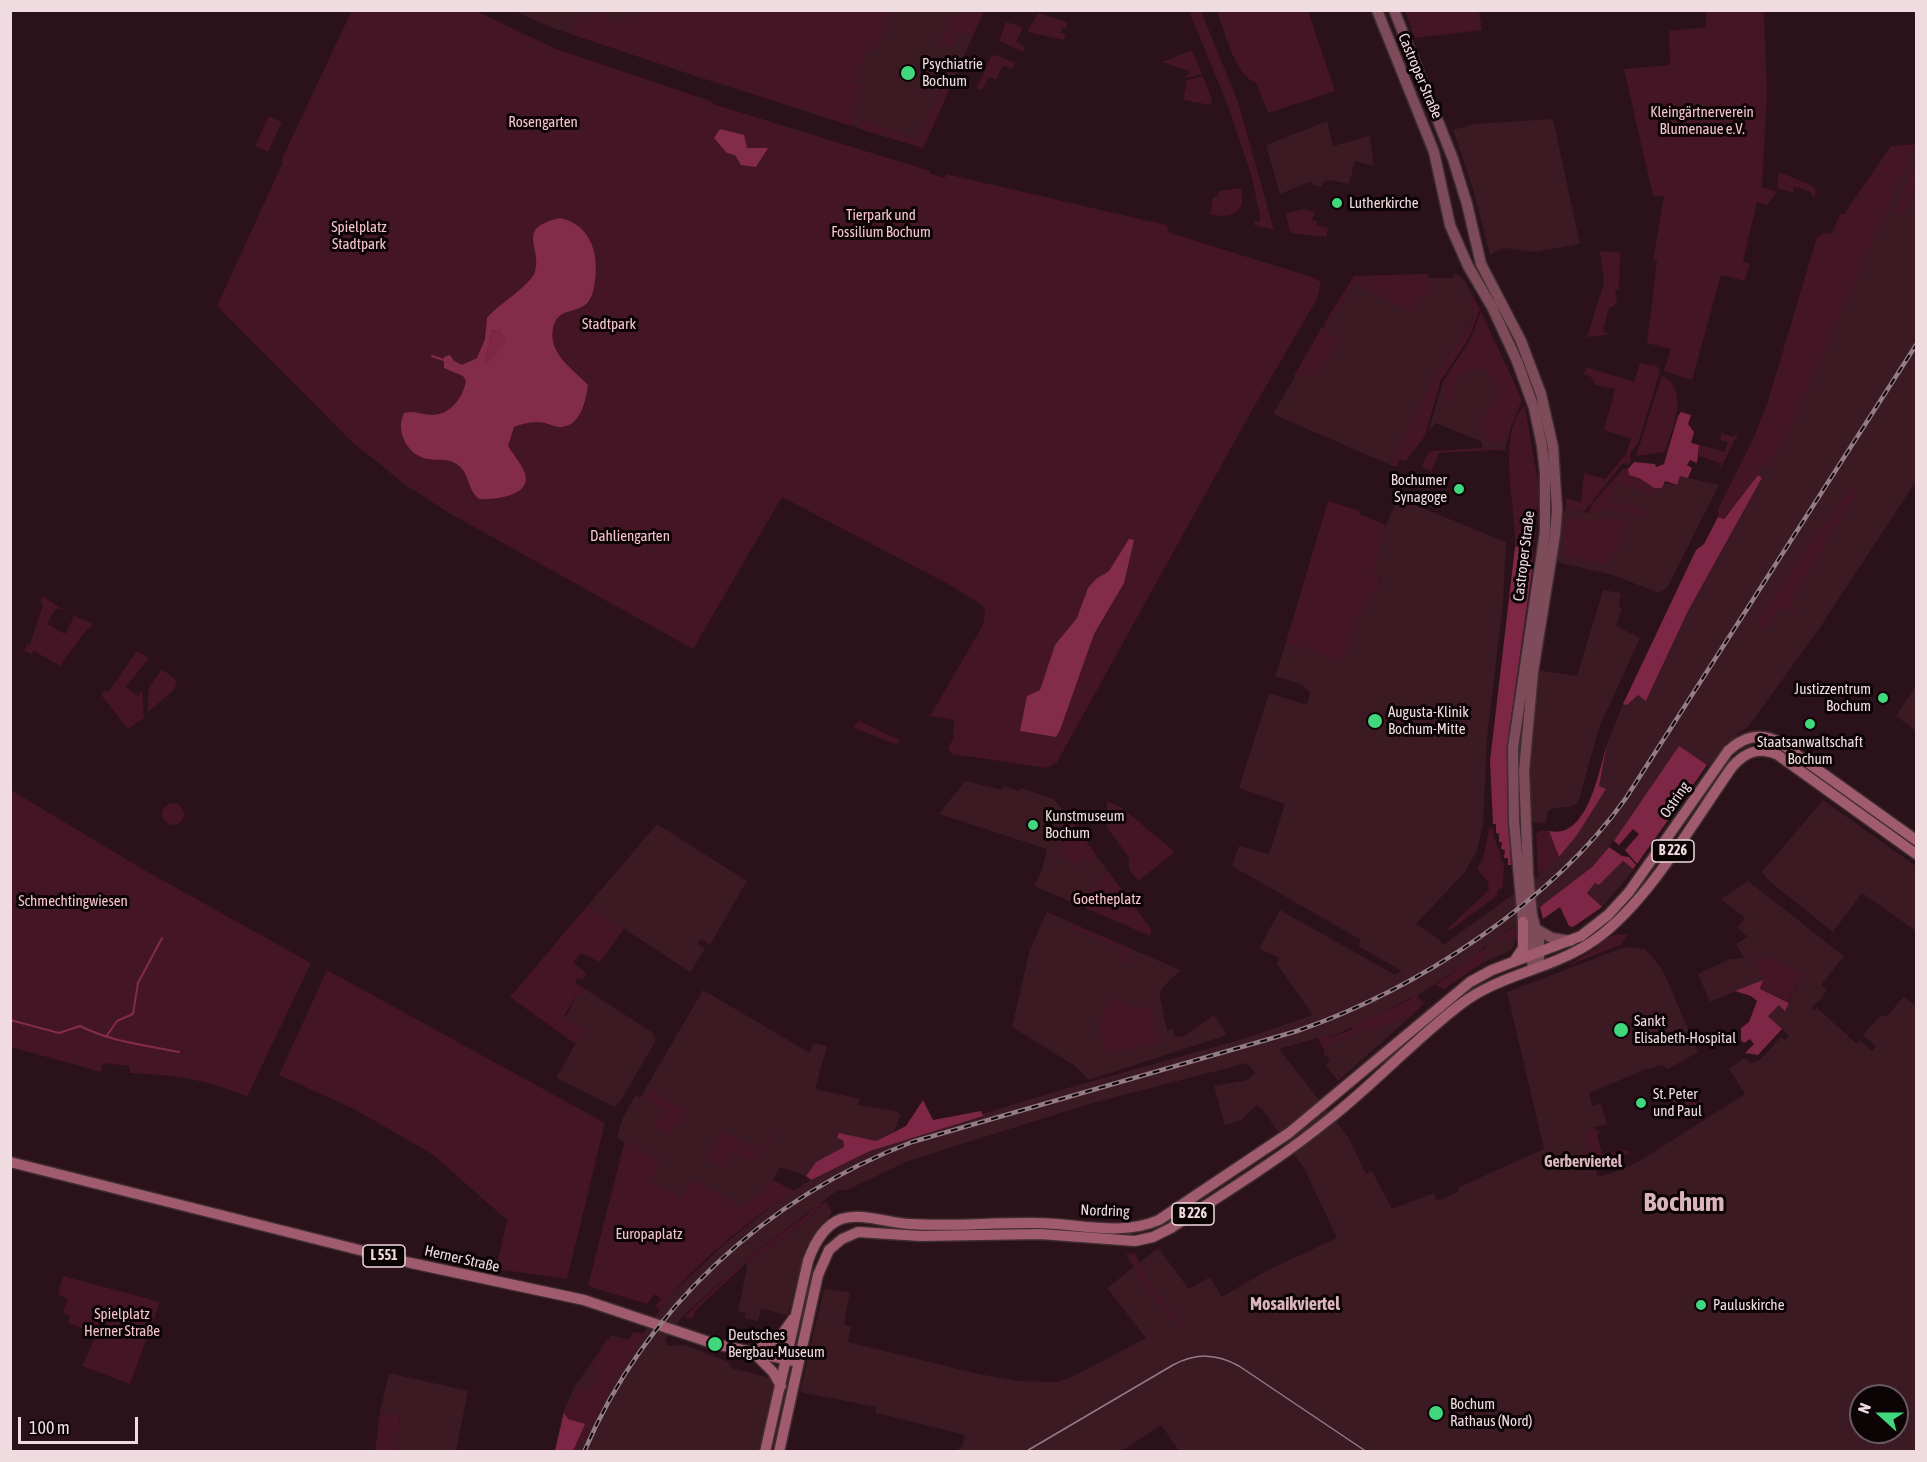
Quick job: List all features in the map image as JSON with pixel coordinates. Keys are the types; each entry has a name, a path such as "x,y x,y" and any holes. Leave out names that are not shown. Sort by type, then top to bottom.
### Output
{"main road":[{"name":"Castroper Straße","path":"1377,10 1434,152 1450,225 1468,266 1501,324 1517,361 1533,403 1542,446 1545,473 1545,532 1513,748 1514,821 1523,922 1528,930 1535,954"},
{"name":"Castroper Straße","path":"1394,10 1453,159 1467,204 1481,264 1521,341 1541,394 1553,447 1557,510 1555,535 1536,653 1524,758 1528,874 1536,929 1535,954"},
{"path":"1909,839 1820,786 1778,755 1760,750 1756,737 1768,738 1836,782 1909,839 1917,854"},
{"name":"Ostring","path":"1571,941 1590,931 1629,892 1728,751 1742,739 1756,737"},
{"name":"Ostring","path":"1536,967 1567,956 1611,928 1635,903 1732,767 1748,753 1760,750 1768,738"},
{"path":"1820,786 1836,782"},
{"path":"1512,962 1523,948 1523,922"},
{"path":"1536,929 1551,938 1571,941"},
{"name":"B 226","path":"1535,954 1571,941"},
{"path":"1535,954 1536,967"},
{"name":"Nordring","path":"765,1452 812,1249 832,1224 842,1219 861,1217 934,1226 1039,1223 1109,1228 1138,1227 1159,1220 1319,1110 1460,989 1492,970 1535,954"},
{"name":"Nordring","path":"779,1452 822,1265 830,1250 850,1234 869,1231 921,1236 1040,1234 1135,1241 1153,1237 1263,1168 1327,1121 1469,998 1488,986 1536,967"},
{"name":"Herner Straße","path":"10,1162 411,1263 584,1300 716,1344 800,1363"},
{"path":"781,1386 773,1372 752,1352 782,1336 796,1313"}],"shaded area":[{"path":"514,11 984,11 923,148 698,77 553,28"},
{"path":"1553,119 1580,244 1535,252 1504,248 1490,255 1473,189 1453,130 1474,124"},
{"path":"1327,121 1333,146 1370,136 1374,166 1355,161 1349,184 1330,180 1323,182 1322,187 1312,185 1311,181 1280,194 1266,145"},
{"path":"720,129 744,135 747,148 768,148 756,167 741,165 735,155 727,153 714,138"},
{"path":"1916,144 1916,481 1819,629 1748,727 1737,734 1737,738 1726,746 1710,767 1682,749 1626,826 1592,867 1494,940 1517,935 1512,950 1484,962 1486,945 1471,960 1411,1000 1410,998 1332,1037 1331,1034 1279,1049 1349,1138 1366,1174 1372,1171 1392,1209 1434,1193 1437,1201 1459,1192 1459,1187 1544,1149 1507,992 1625,947 1644,949 1664,973 1698,1052 1668,1069 1662,1065 1644,1070 1589,1093 1592,1106 1601,1103 1607,1124 1588,1129 1585,1138 1598,1177 1612,1173 1638,1162 1745,1094 1729,1069 1743,1059 1751,1063 1760,1060 1781,1037 1785,1040 1789,1036 1768,1016 1779,1005 1785,1010 1802,975 1753,959 1763,980 1710,1002 1698,974 1730,959 1744,958 1736,944 1748,937 1737,928 1745,918 1721,899 1748,881 1844,956 1821,985 1827,989 1820,1000 1812,1006 1814,1011 1817,1008 1857,1044 1860,1041 1872,1051 1876,1046 1863,1035 1879,1017 1888,1015 1904,996 1916,1006 1916,1451 1180,1452 1161,1425 1122,1451 954,1451 962,1447 965,1435 876,1413 876,1407 800,1392 824,1289 850,1292 844,1324 851,1327 848,1342 974,1373 1017,1381 1057,1382 1072,1377 1146,1338 1107,1288 1158,1248 1189,1289 1210,1277 1222,1297 1266,1271 1337,1238 1304,1168 1262,1109 1257,1105 1241,1120 1225,1125 1214,1086 1247,1080 1255,1073 1247,1063 1089,1104 908,1161 847,1190 838,1190 747,1258 682,1317 665,1340 668,1346 684,1345 729,1362 731,1368 775,1379 776,1386 761,1451 554,1452 563,1412 575,1386 611,1335 628,1340 633,1332 643,1334 670,1296 723,1245 786,1195 811,1180 900,1139 1071,1087 1236,1041 1313,1015 1277,964 1279,958 1259,949 1280,910 1395,975 1402,971 1358,946 1361,940 1232,866 1239,846 1269,854 1285,804 1239,788 1269,693 1307,705 1310,693 1301,684 1275,676 1286,642 1339,661 1344,659 1357,619 1380,585 1382,578 1373,575 1386,525 1398,498 1506,542 1503,604 1487,737 1483,825 1477,850 1465,872 1416,924 1440,940 1443,945 1536,878 1564,851 1606,789 1599,786 1607,744 1623,704 1627,705 1638,695 1647,700 1688,611 1762,479 1755,471 1760,466 1768,466 1791,427","holes":["1851,488 1790,604 1797,613 1795,616 1780,606 1757,624 1797,561"]},
{"path":"560,218 579,226 594,250 596,270 591,297 584,306 559,316 555,321 552,337 563,360 588,385 586,398 578,417 568,425 558,427 535,422 514,427 508,446 524,471 526,479 524,486 511,495 494,499 479,499 458,465 447,460 421,457 409,448 402,434 402,420 404,413 408,412 428,415 445,412 459,399 466,381 463,376 444,368 444,357 450,355 454,361 462,365 477,358 485,339 487,318 527,283 535,272 534,233 546,222","holes":["492,330 500,331 505,342 488,363 485,360"]},
{"path":"1455,273 1465,280 1472,295 1470,297 1474,315 1457,345 1440,366 1390,465 1273,414 1354,276 1427,274 1429,278 1452,278"},
{"path":"1481,312 1522,400 1513,418 1505,451 1482,448 1482,442 1436,423 1428,432 1443,382 1470,340"},
{"path":"492,330 500,331 505,342 488,364 485,360"},
{"path":"1681,412 1691,415 1688,424 1694,432 1691,443 1699,445 1697,463 1690,460 1687,465 1692,468 1688,478 1680,476 1677,485 1665,481 1662,488 1654,488 1641,479 1629,475 1628,469 1634,462 1655,464 1656,467 1664,464"},
{"path":"1623,469 1628,469 1629,475 1641,479 1676,485 1680,476 1719,485 1667,588 1659,593 1613,575 1561,563 1556,559 1561,515 1566,509 1588,513 1593,503"},
{"path":"1758,475 1762,478 1688,611 1646,701 1638,695 1627,705 1623,704 1696,550 1704,544 1718,517 1724,519"},
{"path":"1129,539 1134,540 1124,583 1094,634 1060,730 1056,737 1020,731 1027,696 1040,690 1055,645 1077,618 1088,588 1096,579 1109,571"},
{"path":"1530,545 1532,550 1530,560 1533,563 1509,732 1507,778 1511,865 1508,865 1508,858 1504,858 1505,850 1501,849 1502,842 1499,842 1499,834 1496,833 1496,824 1493,824 1490,761 1515,547"},
{"path":"1603,590 1621,593 1619,607 1622,608 1616,626 1640,638 1599,728 1578,803 1571,807 1553,808 1548,811 1546,823 1530,822 1529,780 1537,670 1577,676"},
{"path":"1916,686 1916,731 1896,716"},
{"path":"1607,744 1599,786 1606,789 1577,835 1559,857 1549,831 1562,831 1573,825 1582,814 1590,801"},
{"path":"1679,746 1707,765 1637,864 1625,850 1639,834 1633,829 1619,845 1614,841"},
{"path":"965,781 1002,790 1004,786 1019,791 1021,788 1054,799 1107,870 1079,905 1034,886 1042,870 1047,849 939,814"},
{"path":"1823,800 1916,866 1916,931 1862,893 1833,932 1768,880 1762,872"},
{"path":"657,824 747,881 710,945 701,939 698,944 705,949 690,972 588,905"},
{"path":"1609,847 1622,856 1629,857 1636,865 1633,869 1623,861 1599,885 1595,883 1587,893 1602,907 1573,927 1569,926 1560,907 1543,919 1540,907 1592,867"},
{"path":"1623,861 1634,870 1602,907 1587,893 1595,882 1599,885"},
{"path":"1047,912 1180,970 1161,989 1160,997 1167,1031 1172,1028 1175,1037 1184,1036 1214,1015 1227,1035 1089,1080 1075,1066 1012,1027 1030,949"},
{"path":"1763,980 1760,989 1789,1003 1785,1011 1779,1005 1768,1016 1782,1029 1758,1055 1745,1053 1754,1044 1750,1039 1744,1043 1741,1040 1741,1028 1749,1022 1757,1001 1751,996 1735,991"},
{"path":"585,989 653,1033 656,1040 620,1102 614,1107 556,1078 584,1029 565,1018 577,994 581,996"},
{"path":"703,990 810,1053 813,1043 827,1046 815,1089 860,1099 857,1105 895,1111 901,1115 894,1131 876,1141 843,1140 845,1147 816,1162 806,1176 780,1167 772,1182 742,1208 692,1179 681,1198 651,1179 661,1160 617,1138 623,1117 636,1095 640,1098"},
{"path":"1409,1018 1338,1081 1326,1066 1330,1058 1323,1055 1330,1043"},
{"path":"923,1100 933,1120 981,1111 983,1116 870,1151 811,1180 806,1176 816,1162 844,1147 843,1140 837,1138 839,1133 876,1141 906,1126"},
{"path":"826,1201 832,1213 806,1247 788,1315 761,1309 758,1321 745,1318 746,1313 738,1311 748,1262 809,1219"},
{"path":"389,1373 468,1391 456,1451 396,1451 400,1415 380,1412"},
{"path":"564,1413 568,1419 585,1424 573,1451 555,1451"}],"green space":[{"name":"Stadtpark","path":"352,10 476,11 556,49 710,101 713,104 930,171 929,173 945,178 946,174 1166,225 1170,233 1312,277 1321,282 1317,299 1252,410 1057,762 1047,768 952,754 948,748 953,739 954,720 930,716 983,625 985,610 982,605 948,584 782,497 693,649 449,513 404,484 352,442 217,306 283,162 281,161"},
{"path":"886,10 892,13 875,50 868,49 856,82 863,86 851,126 574,35 573,19 603,11 611,22 649,11"},
{"path":"964,11 984,11 973,35 960,30 952,48 939,43 952,14 961,17"},
{"path":"1189,11 1201,11 1238,102 1274,230 1254,225 1255,221 1260,222 1260,216 1251,174 1228,106"},
{"path":"1217,11 1308,11 1335,91 1268,113 1256,83 1248,78 1236,62"},
{"path":"1405,11 1479,11 1482,30 1415,38"},
{"name":"Kleingärtnerverein Blumenaue e.V.","path":"1706,11 1764,11 1767,94 1762,187 1777,192 1767,205 1757,202 1743,261 1750,264 1745,281 1721,275 1692,380 1664,371 1671,349 1647,343 1657,261 1653,260 1664,196 1653,196 1624,69 1670,65 1669,31 1706,27"},
{"path":"1038,13 1067,22 1067,28 1062,27 1061,33 1066,35 1064,40 1027,32"},
{"path":"1006,22 1023,27 1016,42 1025,47 1023,52 999,41"},
{"path":"1192,50 1202,74 1186,78 1185,75 1188,76 1189,71 1162,62"},
{"path":"997,55 1015,63 1012,69 1003,65 996,80 989,77 982,90 977,88 991,56"},
{"path":"932,59 944,65 935,86 931,84 927,92 919,88"},
{"path":"1203,76 1212,100 1211,105 1183,100 1187,80"},
{"path":"941,86 949,90 929,135 921,132"},
{"path":"269,116 282,122 268,152 255,146"},
{"path":"861,119 915,139 920,134 928,137 923,148 859,129"},
{"path":"1916,144 1791,427 1768,466 1760,466 1756,471 1758,475 1723,519 1718,517 1718,509 1754,437 1768,401 1817,237 1824,233 1831,234 1840,215 1844,214 1891,146"},
{"path":"1916,161 1916,186 1903,215 1894,212"},
{"path":"1779,172 1813,186 1816,190 1814,199 1811,192 1793,186 1794,193 1777,188"},
{"path":"1241,188 1242,203 1236,212 1225,216 1210,214 1213,197 1217,197 1219,191"},
{"path":"1303,209 1315,212 1312,220 1317,221 1316,225 1328,228 1326,237 1290,233 1286,214"},
{"path":"1600,251 1620,253 1619,290 1615,290 1617,302 1609,308 1603,331 1608,335 1587,337 1604,283"},
{"path":"1427,274 1431,295 1424,294 1413,313 1356,282 1327,326 1324,324 1354,276"},
{"path":"1472,295 1480,309 1469,338 1441,380 1425,436 1406,461 1400,459 1396,467 1390,465 1440,366 1457,345 1474,316 1469,297"},
{"path":"1481,312 1522,400 1505,441 1485,441 1480,418 1487,413 1496,395 1490,375 1484,369 1468,370 1460,375 1451,388 1454,402 1446,400 1446,383 1443,382 1470,340"},
{"path":"1322,327 1342,342 1314,376 1294,376"},
{"path":"1640,363 1657,366 1660,372 1638,443 1630,453 1631,461 1628,465 1623,463 1584,512 1566,509 1566,498 1581,502 1584,473 1605,479 1626,454 1631,439 1604,430 1615,389 1596,385 1591,377 1584,374 1586,367 1634,382"},
{"path":"1662,376 1671,382 1678,400 1672,433 1665,452 1636,456"},
{"path":"1525,406 1539,488 1533,563 1530,561 1532,550 1530,545 1515,547 1510,473 1511,434 1516,418"},
{"path":"1723,430 1723,434 1734,437 1736,433 1738,434 1719,471 1721,463 1699,456 1699,445 1725,452 1728,442 1720,440"},
{"path":"1482,448 1498,450 1439,453 1431,471 1421,467 1428,453 1433,451"},
{"path":"1623,469 1628,469 1629,475 1657,489 1655,494 1615,483 1611,500 1647,510 1646,518 1611,509 1588,513 1593,503"},
{"path":"1851,487 1857,492 1790,604 1797,613 1795,616 1780,606 1765,630 1756,624 1797,561"},
{"path":"1328,501 1360,511 1359,514 1386,525 1373,575 1382,578 1377,591 1357,619 1344,659 1339,661 1286,642"},
{"path":"1566,516 1589,521 1609,517 1627,521 1619,552 1612,553 1606,564 1564,555"},
{"path":"43,596 60,608 69,610 55,609 47,624 65,634 73,619 72,612 74,616 93,624 60,666 34,651 32,654 24,651 27,644 30,644 43,605 40,603"},
{"path":"137,651 149,658 126,687 138,696 142,690 144,718 128,729 101,695 104,691 108,692"},
{"path":"162,669 177,681 174,690 147,713 149,687"},
{"path":"860,721 899,740 898,743 895,744 852,727"},
{"name":"Schmechtingwiesen","path":"11,790 146,871 311,963 247,1097 190,1079 130,1073 129,1066 103,1063 101,1072 11,1047"},
{"path":"1107,801 1122,808 1175,852 1138,881 1129,869 1129,858 1107,827"},
{"path":"173,803 181,806 184,814 181,822 173,825 165,822 162,814 165,806"},
{"path":"1068,822 1073,823 1095,853 1095,861 1091,863 1085,858 1078,868 1059,852"},
{"path":"1493,828 1501,861 1504,863 1503,887 1497,891 1498,895 1450,930 1448,928 1489,890 1488,882 1477,869 1483,859 1489,829"},
{"path":"1541,830 1549,831 1559,857 1538,875 1536,834"},
{"name":"Goetheplatz","path":"1107,870 1152,930 1150,936 1079,905"},
{"path":"588,905 624,929 600,962 581,953 573,962 586,973 583,979 578,978 575,982 585,989 581,997 577,994 565,1014 565,1018 584,1029 578,1043 574,1043 510,997"},
{"path":"1074,925 1132,949 1126,964 1117,961 1122,948 1072,929"},
{"path":"1516,925 1517,935 1490,944 1505,932"},
{"path":"1617,934 1628,935 1620,945 1567,966 1599,946 1598,943"},
{"path":"1486,947 1484,962 1444,989 1435,985 1455,971"},
{"path":"1752,958 1770,958 1802,975 1788,1002 1760,989 1763,980"},
{"path":"327,970 605,1123 567,1279 496,1269 507,1220 432,1154 354,1109 279,1075"},
{"path":"1417,996 1424,1003 1409,1018 1330,1043 1325,1051 1318,1038 1331,1034 1333,1037 1352,1029 1352,1026"},
{"path":"1112,998 1138,1009 1150,1006 1158,1043 1105,1054 1098,1018 1104,1016 1105,1004"},
{"path":"650,1089 688,1111 679,1126 674,1125 668,1136 654,1127 665,1110 645,1098"},
{"path":"1673,1098 1679,1103 1694,1098 1701,1100 1696,1111 1686,1119 1681,1114 1665,1111"},
{"path":"1593,1128 1601,1132 1597,1134 1602,1154 1629,1150 1630,1153 1594,1165 1585,1138 1588,1129"},
{"path":"773,1130 773,1139 758,1160 747,1160 734,1152 725,1169 706,1158 722,1131 760,1153"},
{"name":"Europaplatz","path":"625,1140 661,1160 651,1179 681,1198 692,1179 742,1208 773,1180 794,1191 759,1215 722,1245 687,1277 660,1310 655,1306 661,1299 655,1294 647,1304 588,1286"},
{"path":"818,1202 823,1204 809,1219 745,1264 696,1310 692,1319 684,1317 747,1258 809,1213"},
{"path":"1135,1253 1147,1282 1185,1327 1182,1329 1145,1287 1126,1254"},
{"name":"Spielplatz Herner Straße","path":"63,1276 160,1302 130,1384 82,1366 96,1335 68,1322 70,1316 63,1312 68,1299 58,1295"},
{"path":"634,1332 643,1335 609,1392 579,1451 573,1451 584,1424 568,1419 564,1413 577,1390 590,1388 598,1379 592,1364 607,1339 628,1340"},
{"path":"380,1412 400,1415 396,1451 375,1451"}],"waterway":[{"path":"432,356 444,360"},
{"path":"106,1037 117,1021 133,1014 138,983 162,938"},
{"path":"10,1020 59,1033 80,1026 116,1039 179,1052"}],"tram line":[{"path":"1025,1452 1173,1365 1190,1358 1206,1356 1239,1366 1367,1452"}],"railway":[{"path":"584,1452 610,1399 641,1350 677,1305 716,1264 760,1226 808,1194 859,1165 912,1142 1297,1031 1342,1013 1434,967 1521,907 1560,873 1595,836 1626,798 1916,345"}],"place":[{"name":"Psychiatrie Bochum","path":"908,73"},
{"name":"Lutherkirche","path":"1337,203"},
{"name":"Bochumer Synagoge","path":"1459,489"},
{"name":"Justizzentrum Bochum","path":"1883,698"},
{"name":"Augusta-Klinik Bochum-Mitte","path":"1375,721"},
{"name":"Staatsanwaltschaft Bochum","path":"1810,724"},
{"name":"Kunstmuseum Bochum","path":"1033,825"},
{"name":"Sankt Elisabeth-Hospital","path":"1621,1030"},
{"name":"St. Peter und Paul","path":"1641,1103"},
{"name":"Pauluskirche","path":"1701,1305"},
{"name":"Deutsches Bergbau-Museum","path":"715,1344"},
{"name":"Bochum Rathaus (Nord)","path":"1436,1413"}],"district":[{"name":"Gerberviertel","path":"1583,1162"},
{"name":"Bochum","path":"1684,1202"},
{"name":"Mosaikviertel","path":"1295,1304"}],"park label":[{"name":"Rosengarten","path":"543,122"},
{"name":"Tierpark und Fossilium Bochum","path":"881,224"},
{"name":"Spielplatz Stadtpark","path":"359,236"},
{"name":"Dahliengarten","path":"630,536"}]}
